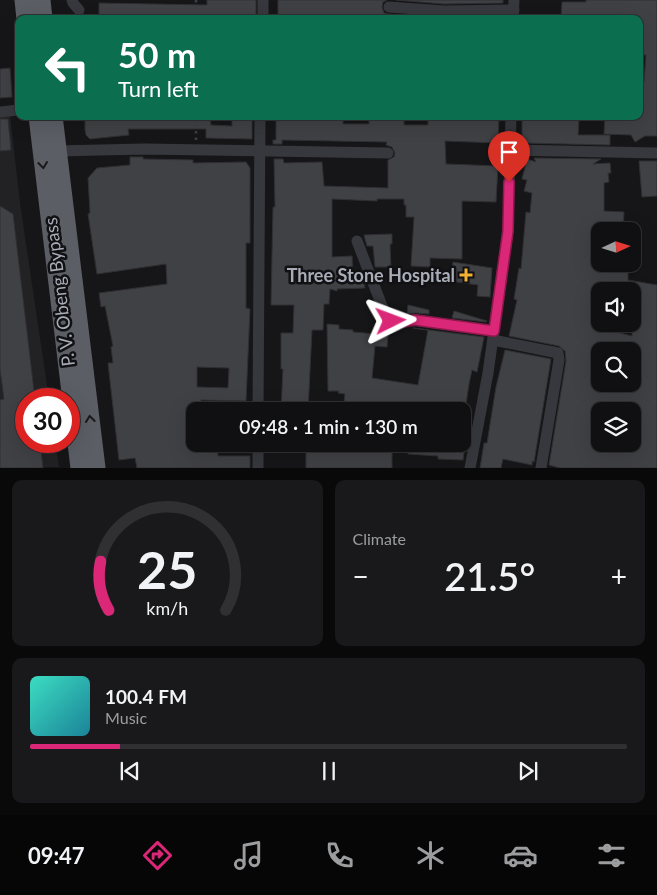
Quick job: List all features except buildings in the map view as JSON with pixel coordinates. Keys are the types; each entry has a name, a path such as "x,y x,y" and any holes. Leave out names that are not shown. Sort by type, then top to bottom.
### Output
{"highway":[{"path":"24,0 26,15"},
{"path":"41,0 43,15"},
{"name":"P. V. Obeng Bypass","path":"38,120 80,468"},
{"name":"P. V. Obeng Bypass","path":"54,120 96,468"}],"street":[{"path":"72,0 79,10"},
{"path":"263,0 263,15"},
{"path":"389,7 444,11 514,10"},
{"path":"0,112 15,110"},
{"path":"258,402 260,120"},
{"path":"470,468 488,373 508,231 511,120"},
{"path":"57,152 144,148 388,153"},
{"path":"510,150 657,153"},
{"path":"357,241 382,306 391,321 415,320 494,335 558,353 559,360 541,468"},
{"path":"258,452 258,468"}],"path":[{"path":"196,0 196,15"},
{"path":"196,120 196,150"}],"shaded area":[{"path":"10,115 20,203 47,388 15,388 15,453 57,453 59,467 0,467 0,116"}],"place":[{"name":"Three Stone Hospital","path":"466,275"}],"route":[{"path":"391,321 415,320 494,331 508,231 509,182"}]}
